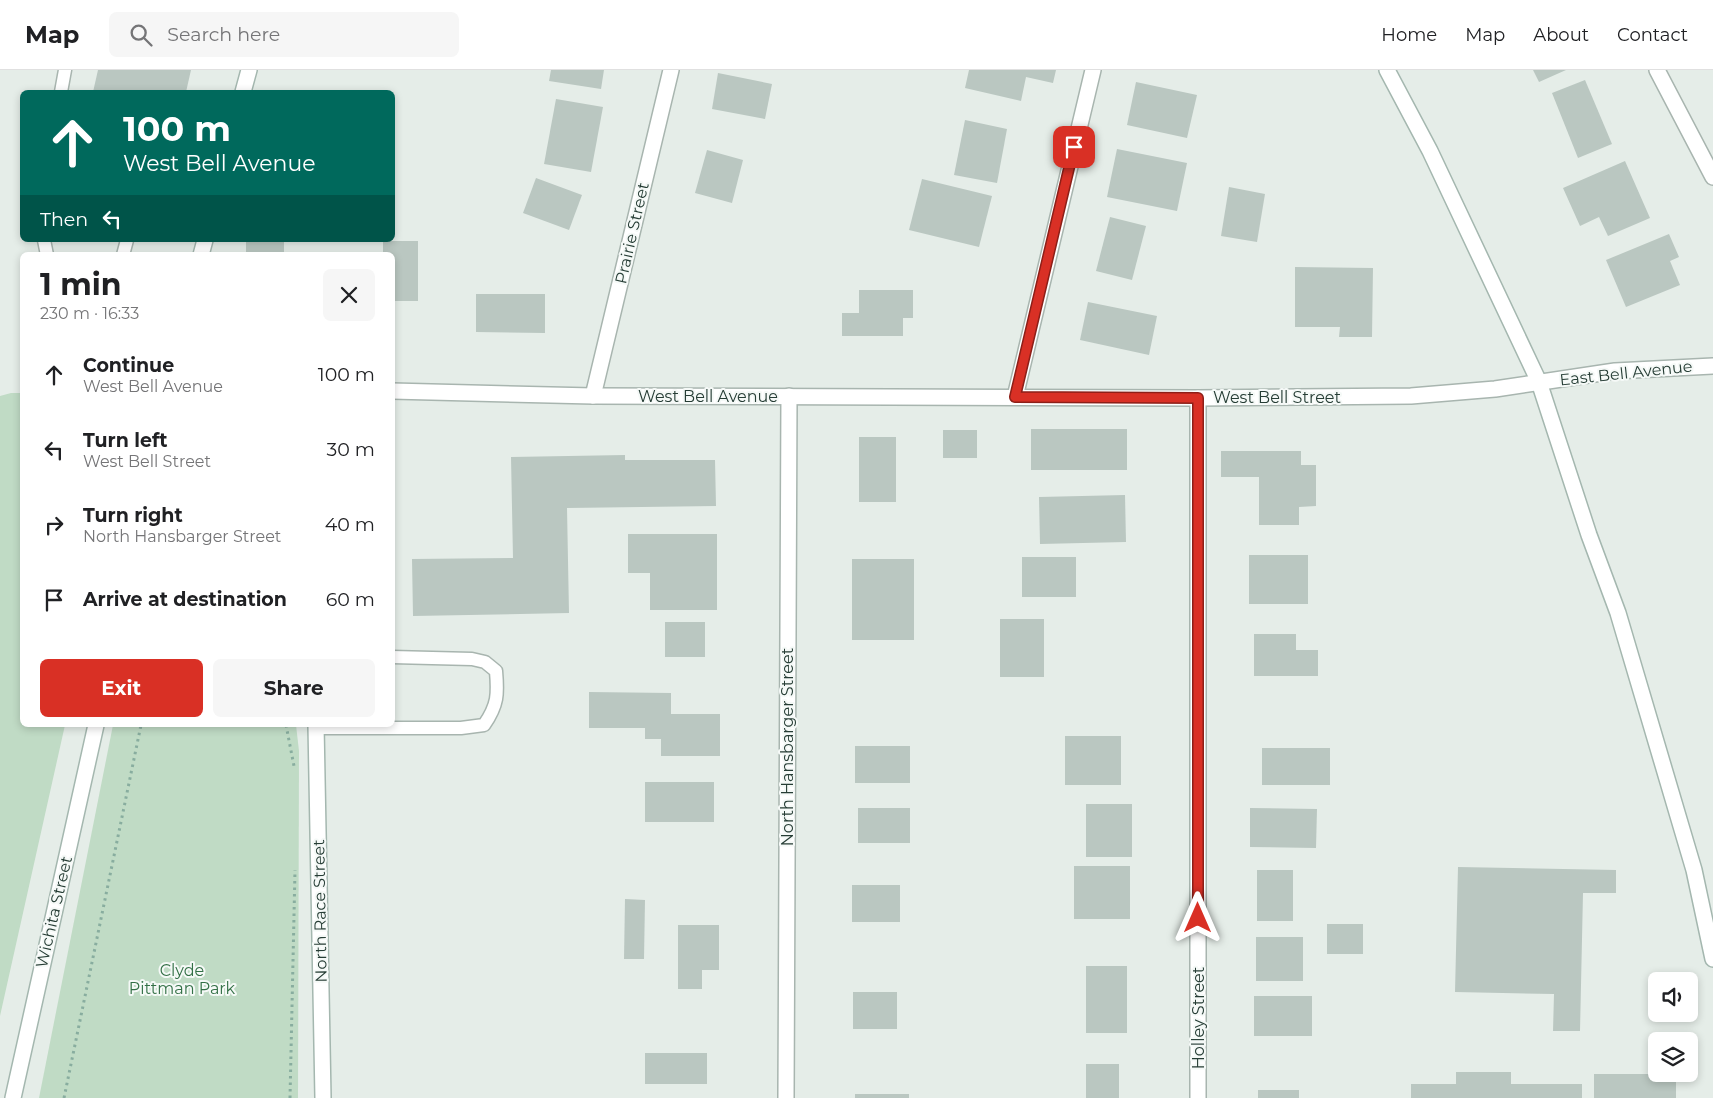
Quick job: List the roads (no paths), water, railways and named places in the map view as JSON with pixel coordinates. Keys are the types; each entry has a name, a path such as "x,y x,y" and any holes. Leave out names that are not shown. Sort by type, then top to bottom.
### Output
{"street":[{"path":"244,90 249,70"},
{"name":"Prairie Street","path":"593,396 671,70"},
{"path":"1015,397 1093,70"},
{"path":"1387,70 1430,151 1539,382 1589,535 1618,613 1694,870 1712,943 1713,959"},
{"path":"1657,70 1713,177"},
{"name":"East Bell Avenue","path":"1539,382 1615,371 1713,366"},
{"name":"West Bell Street","path":"1015,397 1411,396 1495,389 1539,382"},
{"name":"West Bell Avenue","path":"395,393 593,396 1015,397"},
{"name":"North Hansbarger Street","path":"786,1098 789,396"},
{"name":"Holley Street","path":"1198,398 1198,1098"},
{"name":"Wichita Street","path":"13,1098 96,727"},
{"name":"North Race Street","path":"317,727 323,1098"}],"lane":[{"path":"60,90 65,70"},
{"path":"388,727 460,728 484,724 495,710 498,691 496,671 485,662 472,659 395,657"}],"park label":[{"name":"Clyde Pittman Park","path":"182,979"}]}
